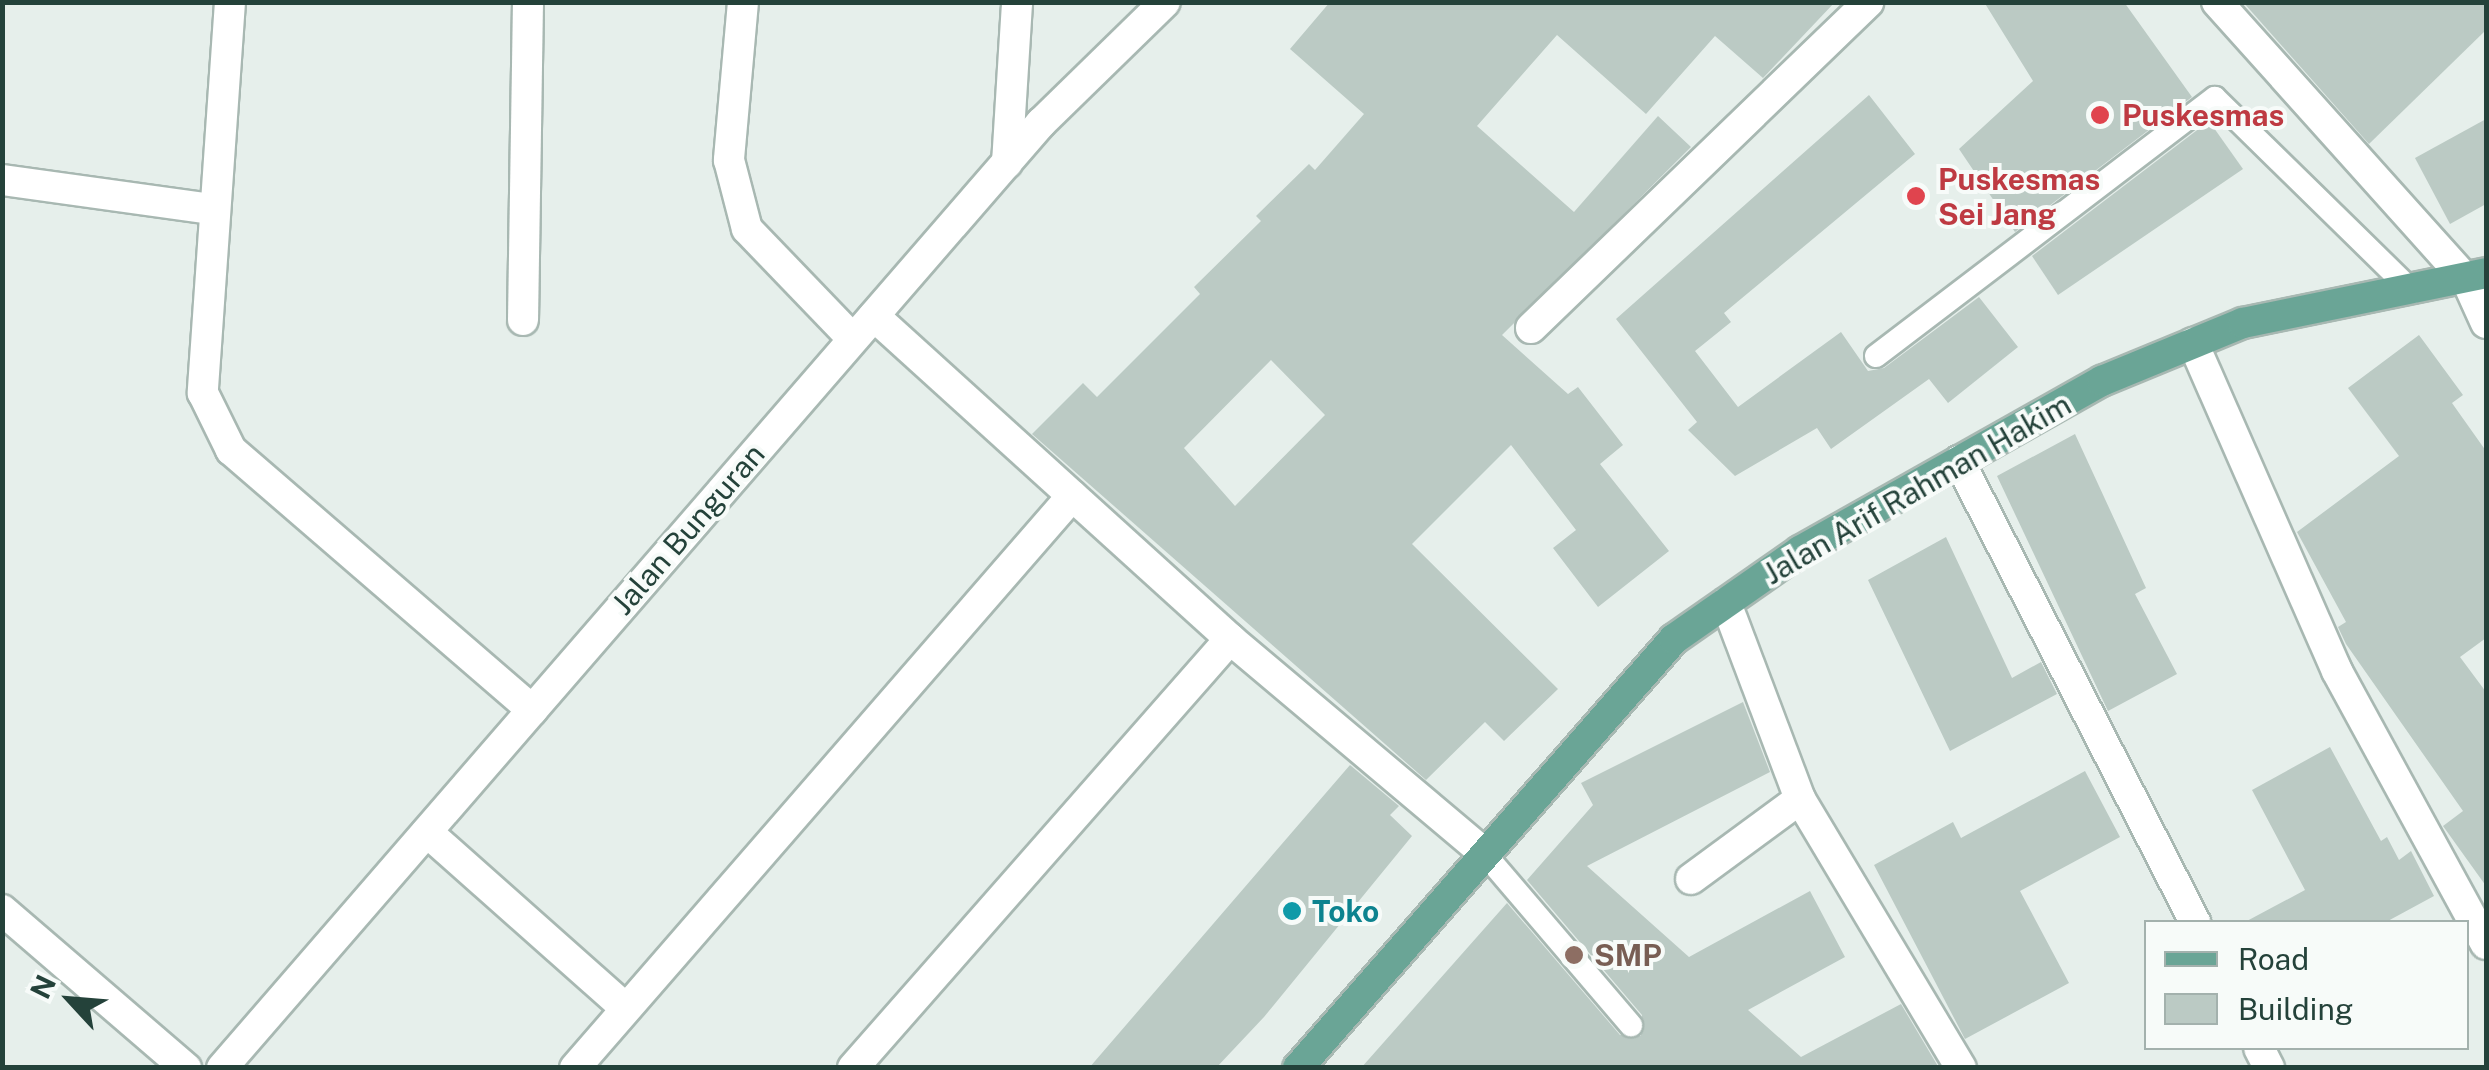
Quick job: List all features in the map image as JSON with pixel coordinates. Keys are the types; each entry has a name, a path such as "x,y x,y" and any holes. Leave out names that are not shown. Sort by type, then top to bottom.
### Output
{"main road":[{"name":"Jalan Arif Rahman Hakim","path":"1298,1068 1674,639 1726,604 1958,461 2193,343 2242,322 2414,292 2476,277"}],"street":[{"path":"230,2 210,208 203,393 231,450 532,710"},
{"path":"523,320 528,2"},
{"path":"744,2 729,160 748,229 852,338"},
{"path":"1007,163 1018,2"},
{"name":"Jalan Bunguran","path":"222,1068 852,338 1007,163 1165,2"},
{"path":"1531,328 1868,2"},
{"path":"2217,2 2476,277 2486,323"},
{"path":"2,180 210,208"},
{"path":"874,316 1230,638 1484,852"},
{"path":"2193,343 2337,670 2486,944"},
{"path":"1958,461 2194,920"},
{"path":"575,1068 1072,496"},
{"path":"1726,604 1800,798 1961,1068"},
{"path":"853,1068 1230,638"},
{"path":"1691,878 1800,798"},
{"path":"427,832 625,1008"},
{"path":"4,913 186,1068"}],"lane":[{"path":"1876,356 2215,98 2414,292"},
{"path":"1484,852 1631,1025"}],"building":[{"path":"1330,2 1835,2 1763,78 1715,36 1646,114 1557,35 1477,126 1574,212 1658,116 1691,147 1502,335 1568,394 1578,387 1623,445 1600,464 1669,551 1598,607 1553,548 1576,530 1511,445 1412,544 1558,689 1504,741 1485,722 1426,780 1032,434 1083,383 1097,397 1200,294 1194,287 1261,221 1256,216 1309,164 1315,170 1364,114 1290,49","holes":["1271,360 1325,415 1235,506 1184,448"]},
{"name":"Puskesmas","path":"1984,2 2124,2 2192,97 2015,232 1959,149 2033,81"},
{"path":"2243,2 2486,2 2486,30 2369,144"},
{"path":"1869,95 1915,154 1724,313 1731,322 1695,351 1738,407 1841,332 1868,371 1884,368 1979,297 2018,347 1948,403 1929,379 1831,449 1817,428 1735,476 1688,430 1697,422 1616,319"},
{"path":"2486,119 2486,204 2450,224 2415,158"},
{"path":"2209,121 2243,169 2058,295 2032,256"},
{"path":"2419,335 2463,395 2452,403 2486,451 2486,638 2460,657 2486,692 2486,886 2443,826 2463,811 2346,644 2338,627 2346,622 2297,532 2399,456 2348,388"},
{"path":"2075,434 2146,588 2135,594 2177,674 2108,711 1997,476"},
{"path":"1946,537 2012,678 2041,662 2057,694 1950,751 1868,580"},
{"name":"SMP","path":"1743,702 1770,772 1587,866 1689,957 1810,891 1845,957 1748,1010 1801,1057 1901,1004 1939,1068 1361,1068 1507,903 1620,1035 1641,1036 1642,1015 1527,880 1593,805 1581,783"},
{"path":"2330,747 2381,841 2387,837 2399,860 2411,851 2434,896 2390,920 2249,920 2305,890 2252,790"},
{"path":"1350,765 1399,806 1390,815 1412,836 1264,1017 1216,1068 1089,1068"},
{"path":"2085,771 2120,837 2020,891 2069,983 1965,1039 1874,865 1953,822 1961,838"}],"place":[{"name":"Puskesmas","path":"2100,115"},
{"name":"Puskesmas Sei Jang","path":"1916,196"},
{"name":"Toko","path":"1292,911"},
{"name":"SMP","path":"1574,955"}]}
